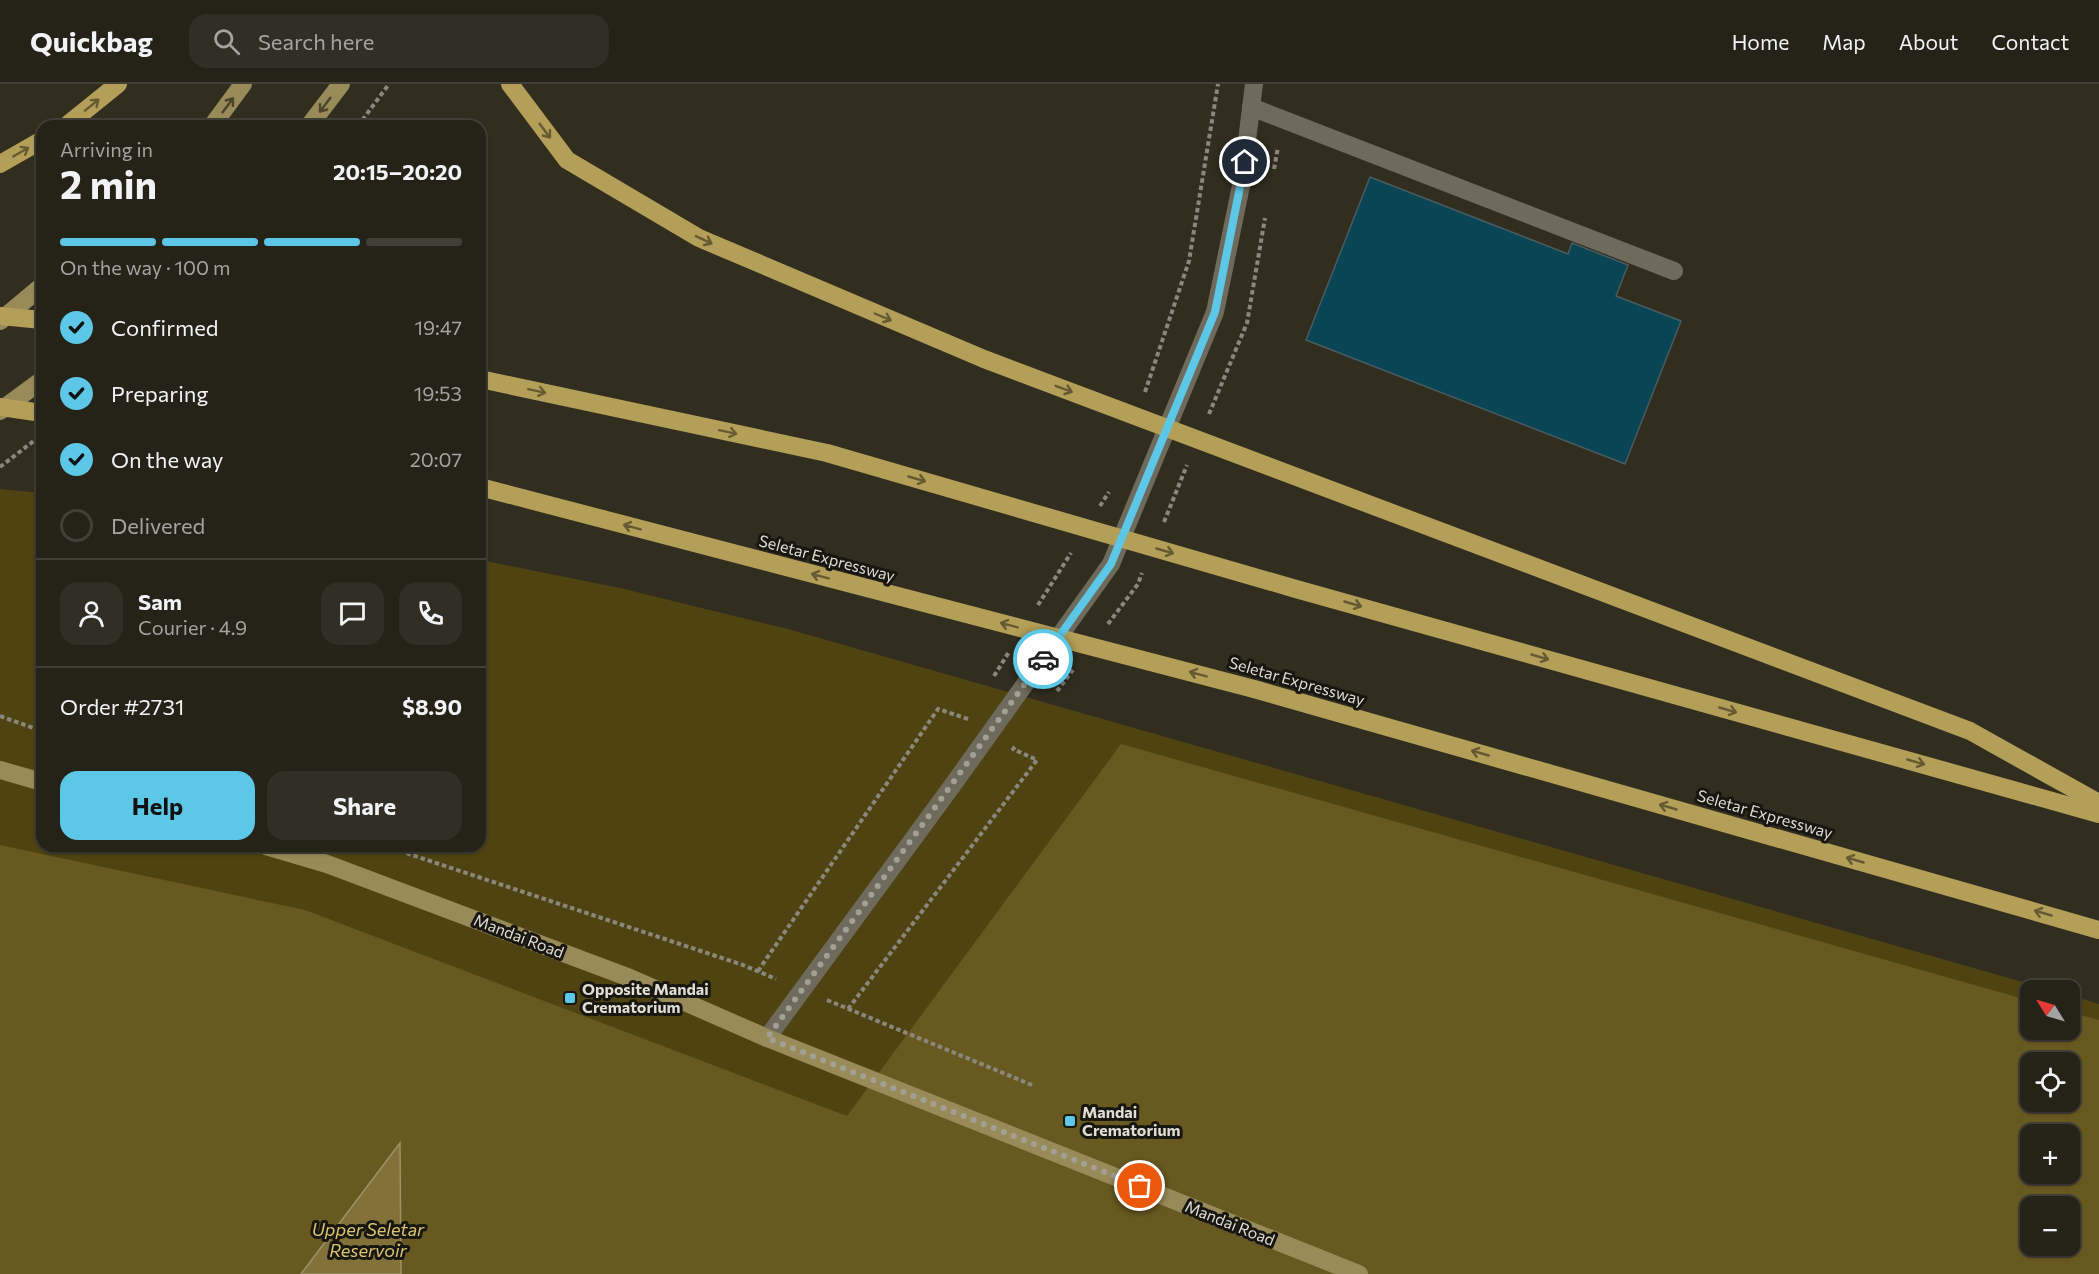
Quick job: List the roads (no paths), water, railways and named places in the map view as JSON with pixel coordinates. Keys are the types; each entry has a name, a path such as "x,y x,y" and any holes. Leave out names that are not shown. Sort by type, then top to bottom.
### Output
{"highway":[{"path":"73,120 118,84"},
{"path":"510,84 567,160 699,238 984,359 1970,731 2099,803"},
{"path":"0,164 36,143"},
{"path":"0,316 36,319"},
{"path":"486,380 827,453 1308,592 2099,814"},
{"path":"0,406 36,412"},
{"name":"Seletar Expressway","path":"486,489 1254,689 2099,930"}],"main road":[{"path":"216,120 243,84"},
{"path":"314,120 341,84"},
{"path":"0,321 36,291"},
{"path":"0,411 36,384"},
{"path":"0,770 36,780"},
{"name":"Mandai Road","path":"286,852 327,864 608,970 767,1038 1359,1274"}],"street":[{"path":"767,1038 1111,564 1215,312 1242,180 1254,84"},
{"path":"1251,107 1674,271"}],"water":[{"name":"Upper Seletar Reservoir","path":"400,1143 401,1274 301,1274"}],"place":[{"name":"Opposite Mandai Crematorium","path":"570,998"},
{"name":"Mandai Crematorium","path":"1070,1121"}]}
